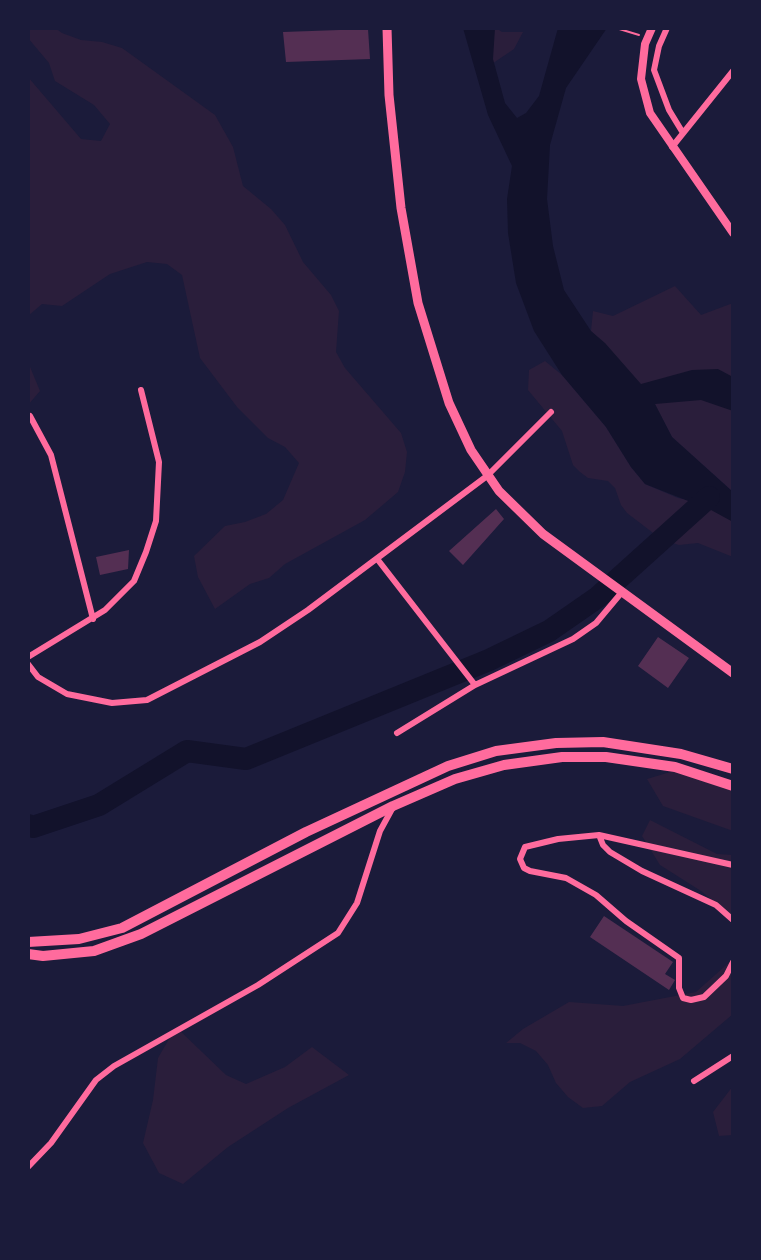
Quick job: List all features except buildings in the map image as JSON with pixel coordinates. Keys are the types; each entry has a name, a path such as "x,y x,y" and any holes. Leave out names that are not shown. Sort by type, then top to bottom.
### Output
{"main road":[{"path":"387,28 389,95 401,208 418,303 449,403 471,450 499,491 543,534 733,673"},
{"path":"28,942 79,939 122,928 306,832 448,766 496,751 556,743 603,742 681,754 733,769"},
{"path":"28,954 43,956 94,951 141,934 393,806 455,779 504,765 562,757 606,757 675,767 733,786"}],"street":[{"path":"652,28 641,79 650,113 733,233"},
{"path":"667,28 654,70 669,110 683,133"},
{"path":"672,147 733,71"},
{"path":"28,657 93,619 134,581 156,521 159,462 141,390"},
{"path":"28,664 38,677 67,694 112,703 147,700 260,642 378,560 487,476 551,412"},
{"path":"30,416 51,455 93,619"},
{"path":"378,560 472,682"},
{"path":"397,733 472,682 573,639 596,623 620,591"},
{"path":"28,1167 51,1143 96,1080 114,1066 258,985 338,933 357,903 380,831 393,806"},
{"path":"733,865 599,835 558,839 525,847 520,859 524,868 530,871 566,878 596,895 626,921 679,958 679,988 683,998 704,997 726,976 733,962"},
{"path":"599,835 610,852 687,894 716,905 733,920"},
{"path":"694,1081 733,1056"}],"path":[{"path":"616,28 648,38"}],"shaded area":[{"path":"28,28 55,28 81,40 122,48 215,115 233,147 243,186 285,225 303,262 331,295 339,311 336,352 345,368 401,433 407,452 405,472 398,492 365,520 285,564 269,578 250,584 215,609 198,577 194,556 225,526 266,514 283,500 299,463 285,447 268,438 237,407 200,358 182,275 167,264 147,262 110,274 62,306 42,304 28,316 28,77 81,139 101,141 110,124 94,105 55,81 49,63 28,38"},
{"path":"463,28 495,28 493,59 505,103 517,118 526,113 539,96 558,28 607,28 566,88 550,145 547,199 553,246 564,290 591,331 641,384 692,370 718,369 733,377 733,411 701,400 655,404 672,437 733,492 733,522 645,484 606,427 562,375 534,331 516,283 508,233 507,199 512,166 488,115"},
{"path":"466,28 523,32 514,49 480,72"},
{"path":"675,286 701,315 733,303 733,492 672,437 651,397 591,331 593,311 613,316"},
{"path":"545,361 562,375 606,427 645,484 678,498 708,503 733,520 733,557 698,543 679,545 661,539 627,513 615,488 608,481 588,478 573,465 562,431 528,390 529,370"},
{"path":"28,362 40,391 28,405"},
{"path":"687,767 733,786 733,831 663,806 647,779"},
{"path":"650,820 717,854 733,855 733,918 701,891 660,865 642,836"},
{"path":"733,959 733,1014 680,1059 630,1082 602,1106 583,1108 556,1083 548,1065 536,1051 520,1043 506,1043 523,1029 569,1002 623,1006 696,992"},
{"path":"176,1027 226,1075 246,1084 285,1067 312,1047 349,1075 288,1108 228,1147 183,1184 159,1173 143,1143 158,1058"},
{"path":"733,1086 733,1135 719,1136 713,1112"}],"waterway":[{"path":"28,825 33,827 99,805 187,751 246,759 489,660 549,631 598,597 709,497"}]}
